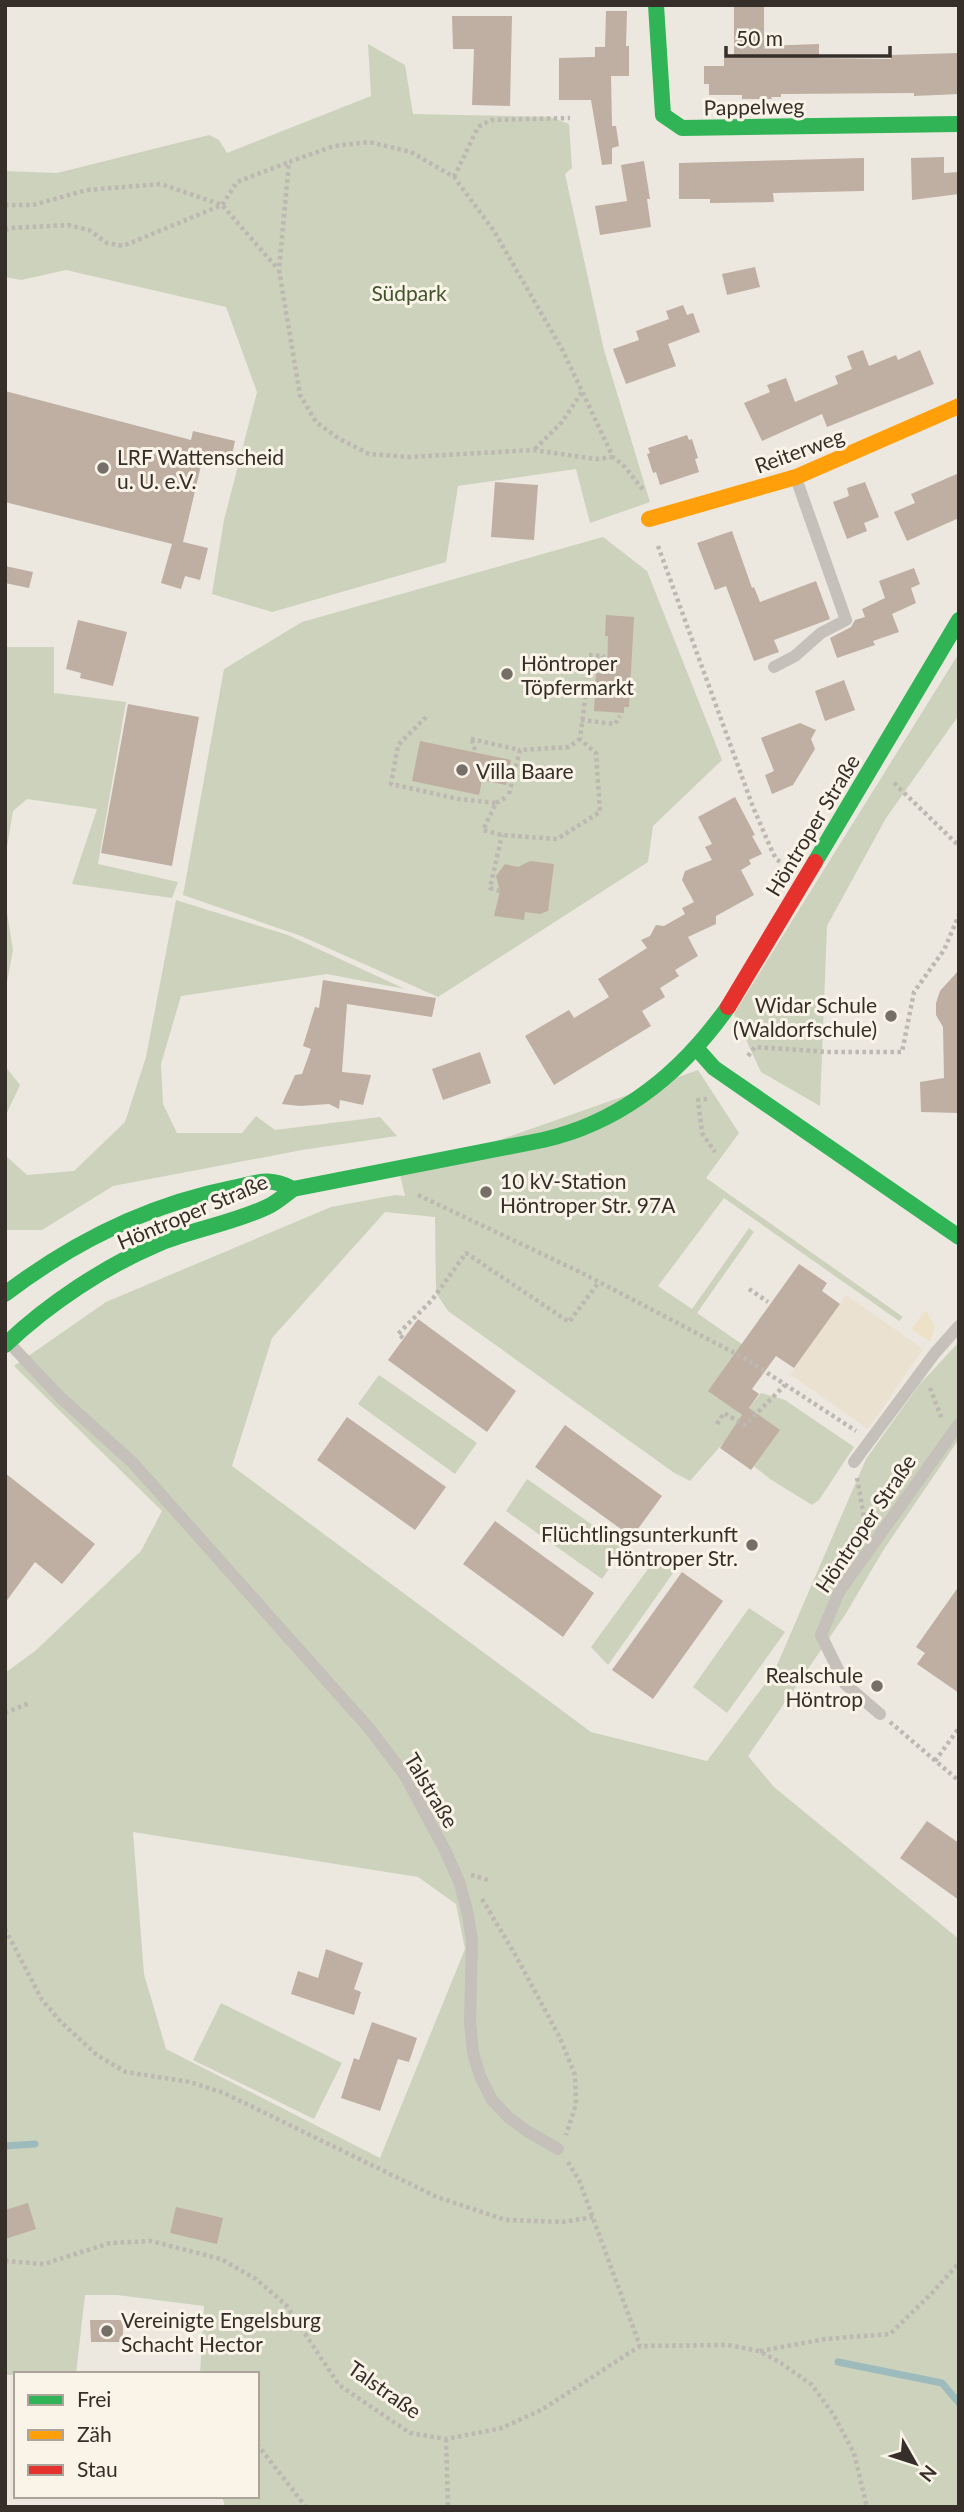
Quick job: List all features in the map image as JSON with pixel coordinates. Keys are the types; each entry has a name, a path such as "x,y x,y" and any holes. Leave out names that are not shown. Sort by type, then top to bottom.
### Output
{"street":[{"name":"Pappelweg","path":"656,5 663,115 682,128 959,124"},
{"name":"Reiterweg","path":"649,519 796,477 959,406"},
{"name":"Höntroper Straße","path":"16,1302 65,1296 160,1243 268,1207 293,1189 555,1138 578,1130 647,1094 698,1049 729,1006 959,620"},
{"path":"698,1049 714,1068 959,1237"},
{"name":"Höntroper Straße","path":"7,1344 16,1302 44,1264 92,1236 192,1196 276,1180 293,1189"}],"lane":[{"path":"774,667 795,656 821,633 846,620 796,477"},
{"path":"854,1462 934,1353 959,1325"},
{"name":"Talstraße","path":"7,1344 133,1463 368,1727 404,1774 428,1815 460,1884 468,1915 472,1941 470,2022 473,2053 480,2076 492,2100 508,2117 558,2149"},
{"name":"Höntroper Straße","path":"880,1714 845,1684 821,1635 839,1592 954,1439 959,1424"}],"path":[{"path":"454,177 478,127 491,120 570,118"},
{"path":"5,230 68,225 89,230 107,243 124,246 222,205 237,182 334,146 369,142 411,152 454,177 494,231 564,351 613,457 642,487 650,504 649,519 753,807 776,859"},
{"path":"289,162 279,270 300,395 316,422 338,438 369,454 409,457 534,450 596,458 613,457"},
{"path":"5,205 33,205 87,190 161,184 222,205 279,270"},
{"path":"534,450 562,422 582,392"},
{"path":"589,655 603,656 603,673"},
{"path":"580,739 589,668"},
{"path":"581,720 615,724 621,716"},
{"path":"426,717 398,745 391,784 459,799 496,803"},
{"path":"476,753 471,739 520,750 569,747 580,739"},
{"path":"520,750 509,795 496,803 483,830 502,835 557,839 600,813 596,753 580,739"},
{"path":"871,768 894,783 959,846"},
{"path":"459,799 461,791"},
{"path":"500,891 490,888 502,835"},
{"path":"745,1060 755,1046 828,1052 902,1052 914,992 944,950 959,915"},
{"path":"709,1098 698,1100 702,1133 715,1152"},
{"path":"406,1167 411,1191 598,1282 746,1359 870,1441"},
{"path":"403,1338 398,1334 432,1300 466,1253 569,1322 598,1282"},
{"path":"748,1289 768,1302"},
{"path":"717,1424 724,1413 745,1425 785,1385"},
{"path":"931,1392 941,1415"},
{"path":"858,1481 865,1518"},
{"path":"5,1713 29,1703"},
{"path":"880,1714 959,1781"},
{"path":"935,1761 959,1728"},
{"path":"460,1884 478,1894 489,1909 560,2038 575,2075 576,2104 564,2140 558,2149 579,2180 630,2325 640,2346 729,2345 759,2351 781,2363 812,2385 833,2414 854,2453 867,2507"},
{"path":"5,1929 42,2000 97,2056 125,2073 190,2082 223,2093 437,2197 506,2220 563,2222 593,2217"},
{"name":"Talstraße","path":"5,2261 44,2264 110,2243 151,2241 220,2259 256,2279 286,2305 339,2385 410,2433 446,2439 502,2428 542,2409 640,2346"},
{"path":"759,2351 825,2339 890,2333 959,2263"},
{"path":"446,2439 448,2507"},
{"path":"259,2447 306,2507"}],"green space":[{"name":"Südpark","path":"368,44 405,65 413,114 550,117 569,124 572,168 565,174 604,350 650,502 590,523 576,469 458,486 446,562 272,612 212,594 224,520 257,392 226,307 66,270 21,280 5,277 5,171 57,173 209,135 219,140 227,153 371,96"},
{"path":"603,537 647,571 722,760 653,826 648,862 438,997 301,936 183,895 224,669 302,622"},
{"path":"5,647 54,647 54,693 126,702 98,864 178,882 172,898 72,884 97,809 27,799 13,811 5,859"},
{"path":"959,653 959,715 886,818 827,926 820,1106 761,1072 734,1014"},
{"path":"5,900 13,950 5,993"},
{"path":"176,900 288,935 405,989 327,974 181,996 161,1064 163,1104 177,1133 242,1133 256,1116 275,1130 380,1117 397,1136 302,1150 113,1186 42,1230 5,1230 5,1155 27,1175 74,1171 125,1122 146,1057"},
{"path":"5,1066 20,1085 5,1117"},
{"path":"698,1070 739,1133 706,1178 903,1317 899,1321 724,1198 658,1286 692,1309 749,1228 754,1232 697,1313 756,1354 709,1391 743,1416 761,1393 785,1400 854,1447 819,1500 812,1505 770,1479 724,1442 690,1481 673,1472 448,1311 436,1293 435,1217 385,1212 272,1338 232,1466 591,1732 707,1761 774,1672 866,1459 919,1385 959,1342 959,1439 884,1549 845,1615 748,1756 774,1787 959,1939 959,2507 225,2507 223,2498 259,2498 259,2372 200,2372 204,2306 117,2295 85,2295 76,2372 14,2372 14,2375 5,2375 5,1673 35,1651 141,1551 162,1511 14,1366 106,1302 331,1207 395,1195 405,1196 400,1175","holes":["133,1832 418,1877 456,1904 465,1949 380,2158 166,2049 144,1974"]},
{"path":"379,1375 477,1443 455,1474 358,1404"},
{"path":"527,1479 624,1547 602,1579 506,1511"},
{"path":"659,1554 678,1566 608,1665 591,1647"},
{"path":"749,1608 785,1632 727,1713 693,1687"},
{"path":"221,2003 342,2063 314,2119 193,2060"}],"sand":[{"path":"926,1310 935,1327 930,1342 911,1329"}],"shaded area":[{"path":"846,1295 923,1349 868,1429 790,1374"}],"building":[{"path":"734,5 764,5 764,46 819,44 819,58 891,59 891,55 959,53 959,94 781,94 781,97 771,97 772,99 709,95 709,84 704,84 704,66 724,66 724,57 734,57"},
{"path":"606,11 627,11 629,76 611,76 612,126 616,126 619,146 612,148 612,164 602,165 591,100 559,100 559,58 595,57 595,47 605,47"},
{"path":"452,16 512,16 510,106 472,105 474,49 453,49"},
{"path":"944,157 944,173 959,172 959,194 912,200 911,158"},
{"path":"864,158 864,191 773,193 774,202 710,203 710,199 679,199 679,163"},
{"path":"644,161 651,227 600,235 595,206 627,201 621,165"},
{"path":"755,267 760,287 727,295 722,274"},
{"path":"683,305 687,315 693,313 700,332 668,344 676,366 626,384 613,349 639,340 636,331 669,319 666,311"},
{"path":"863,350 869,366 896,355 898,360 920,350 934,384 827,427 822,414 762,441 744,403 770,392 767,385 786,378 795,402 838,384 835,376 852,369 847,356"},
{"name":"LRF Wattenscheid u. U. e.V.","path":"5,391 191,440 193,431 235,441 230,464 203,457 183,542 208,548 200,580 185,576 181,589 161,583 172,544 5,502"},
{"path":"687,435 689,440 692,439 699,472 660,485 656,472 653,473 647,454 650,453 648,448"},
{"path":"959,473 959,518 907,541 894,512 915,503 911,494"},
{"path":"495,482 538,485 534,540 491,537"},
{"path":"865,482 879,517 864,523 867,531 847,539 833,502 849,496 847,488"},
{"path":"732,531 752,588 754,587 760,602 816,581 830,619 774,640 779,652 754,661 726,586 715,590 697,543"},
{"path":"5,566 33,572 29,588 5,583"},
{"path":"914,568 920,584 911,588 916,603 892,614 899,632 873,641 875,645 837,658 830,638 851,627 855,620 865,617 862,609 885,598 879,581"},
{"path":"606,615 634,617 629,707 624,707 624,713 594,711 596,673 607,673"},
{"path":"78,620 127,632 113,686 80,678 81,673 66,669"},
{"path":"844,680 855,710 825,721 815,691"},
{"path":"128,704 199,717 172,866 101,853"},
{"path":"800,723 816,730 811,739 815,749 793,785 772,794 765,775 774,771 761,738"},
{"name":"Villa Baare","path":"420,741 511,760 506,785 482,780 479,795 412,781"},
{"path":"735,797 762,854 749,860 751,864 741,870 754,895 716,916 716,924 688,937 698,956 675,970 679,976 660,988 665,997 642,1011 651,1026 554,1085 525,1036 569,1010 574,1018 609,997 598,979 647,948 641,940 650,936 656,925 664,926 685,914 682,908 694,902 682,880 685,871 712,860 705,847 712,844 698,817"},
{"path":"530,861 554,864 548,911 540,914 525,912 524,920 494,916 500,891 496,876 505,864 518,867"},
{"path":"959,970 959,1113 921,1112 920,1082 944,1078 943,1027 936,1015 936,1003 940,991"},
{"path":"323,980 436,998 432,1017 347,1004 342,1072 371,1075 363,1105 340,1100 339,1109 329,1104 282,1104 295,1075 302,1074 311,1049 303,1046 315,1007 319,1008"},
{"path":"480,1052 491,1083 443,1100 432,1069"},
{"path":"799,1264 827,1283 822,1291 840,1304 794,1368 776,1356 752,1389 759,1394 749,1408 780,1430 751,1470 720,1448 742,1415 708,1391"},
{"path":"418,1319 516,1391 487,1432 388,1360"},
{"path":"347,1417 446,1487 415,1530 317,1460"},
{"path":"565,1425 662,1496 632,1537 535,1467"},
{"path":"5,1473 95,1544 62,1584 35,1562 5,1603"},
{"path":"495,1521 594,1593 563,1637 463,1564"},
{"path":"682,1572 723,1601 653,1699 612,1670"},
{"path":"959,1586 959,1693 917,1664 925,1653 916,1647"},
{"path":"927,1821 959,1843 959,1900 900,1858"},
{"path":"326,1949 363,1963 354,1989 361,1992 354,2015 291,1994 298,1971 318,1978"},
{"path":"372,2022 417,2038 409,2062 398,2059 380,2111 341,2098 354,2058 359,2060"},
{"path":"28,2203 36,2229 5,2239 5,2210"},
{"path":"176,2207 223,2218 217,2244 170,2233"},
{"name":"Vereinigte Engelsburg Schacht Hector","path":"90,2320 123,2320 123,2342 91,2342"}],"waterway":[{"path":"5,2146 35,2144"},
{"path":"838,2362 942,2383 959,2403"}],"traffic: fast":[{"path":"656,5 663,115 682,128 959,124"},
{"path":"815,862 959,620"},
{"path":"5,1345 58,1301 139,1252 254,1213 293,1189 543,1140 599,1121 648,1091 670,1073 691,1053 728,1007"},
{"path":"698,1050 714,1068 959,1237"},
{"path":"5,1294 84,1242 170,1204 263,1182 277,1183 293,1189"}],"traffic: slow":[{"path":"649,519 796,477 959,406"}],"traffic: jam":[{"path":"728,1007 815,862"}],"place":[{"name":"LRF Wattenscheid u. U. e.V.","path":"103,468"},
{"name":"Höntroper Töpfermarkt","path":"507,674"},
{"name":"Villa Baare","path":"462,770"},
{"name":"Widar Schule (Waldorfschule)","path":"891,1016"},
{"name":"10 kV-Station Höntroper Str. 97A","path":"486,1192"},
{"name":"Flüchtlingsunterkunft Höntroper Str.","path":"752,1545"},
{"name":"Realschule Höntrop","path":"877,1686"},
{"name":"Vereinigte Engelsburg Schacht Hector","path":"107,2331"}]}
